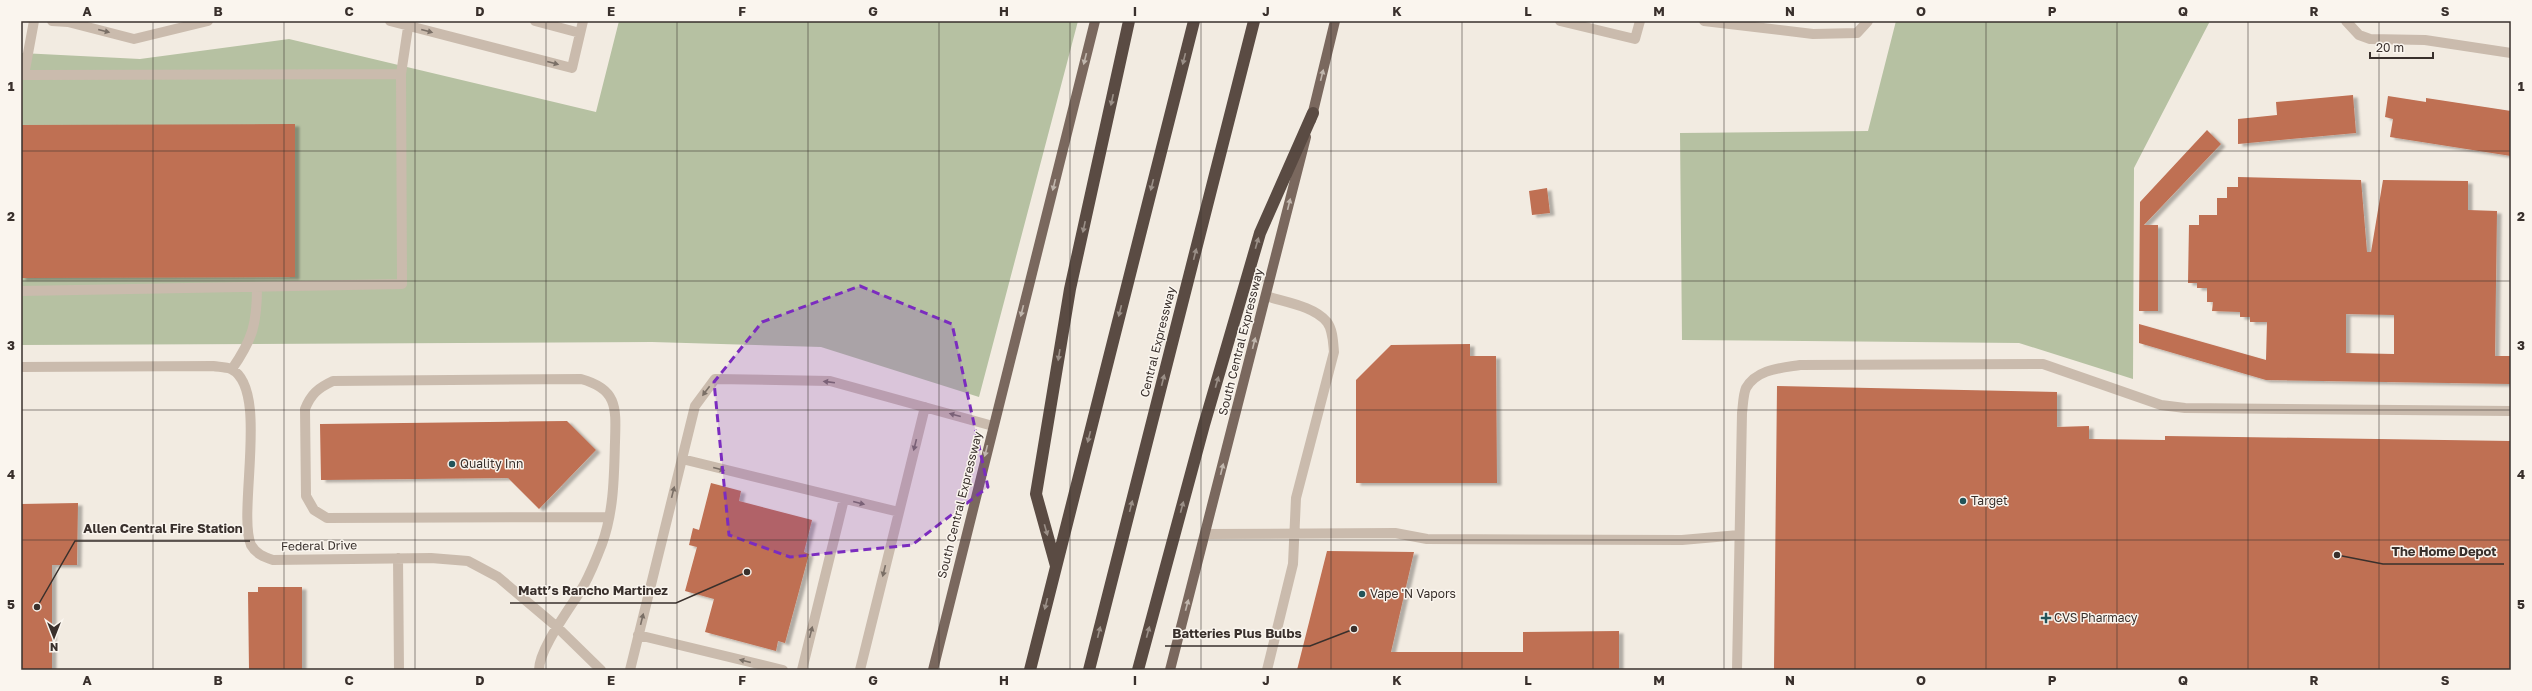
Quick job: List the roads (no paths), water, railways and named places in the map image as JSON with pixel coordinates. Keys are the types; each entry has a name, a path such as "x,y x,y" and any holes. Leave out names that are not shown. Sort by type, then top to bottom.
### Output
{"highway":[{"path":"1056,566 1036,494 1070,289 1129,21"},
{"path":"1030,670 1194,21"},
{"name":"Central Expressway","path":"1089,670 1254,21"},
{"path":"1138,670 1204,425 1260,233 1313,113"}],"main road":[{"name":"South Central Expressway","path":"933,670 1094,21"},
{"name":"South Central Expressway","path":"1170,670 1336,21"}],"street":[{"path":"34,21 23,75 401,74"},
{"path":"52,21 68,22 134,39 208,21"},
{"path":"390,21 408,23 572,68 583,21"},
{"path":"534,21 580,33"},
{"path":"1560,21 1635,40 1640,21"},
{"path":"1704,21 1813,34 1857,33 1868,21"},
{"path":"2346,21 2358,35 2370,39 2424,40 2511,53"},
{"path":"21,291 402,284 401,74 408,23"},
{"path":"21,367 213,366 232,369 247,348 257,316 257,286"},
{"path":"1266,296 1318,315 1327,322 1333,336 1334,352 1296,498 1293,564 1267,670"},
{"path":"1737,670 1742,414 1746,389 1756,377 1773,369 1800,365 2043,364 2161,405 2185,408 2511,411"},
{"name":"Federal Drive","path":"232,369 242,380 248,399 252,452 248,527 252,545 260,555 273,560 398,558 468,561 498,577 557,627 601,670"},
{"path":"539,670 539,662 557,627 584,584 602,543 609,516 613,498 616,424 613,400 598,384 581,379 333,381 320,387 310,397 305,409 306,496 314,510 327,518 609,516"},
{"path":"630,670 695,406 715,380 830,381 993,426"},
{"path":"860,670 924,407"},
{"path":"682,459 898,512"},
{"path":"802,670 844,499"},
{"path":"1205,534 1295,532 1395,533 1427,539 1682,540 1739,535"},
{"path":"398,558 399,670"},
{"path":"638,635 783,670"}],"place":[{"name":"Quality Inn","path":"452,464"},
{"name":"Target","path":"1963,501"},
{"name":"The Home Depot","path":"2337,555"},
{"name":"Matt’s Rancho Martinez","path":"747,572"},
{"name":"Vape 'N Vapors","path":"1362,594"},
{"name":"Allen Central Fire Station","path":"37,607"},
{"name":"CVS Pharmacy","path":"2046,618"},
{"name":"Batteries Plus Bulbs","path":"1354,629"}]}
